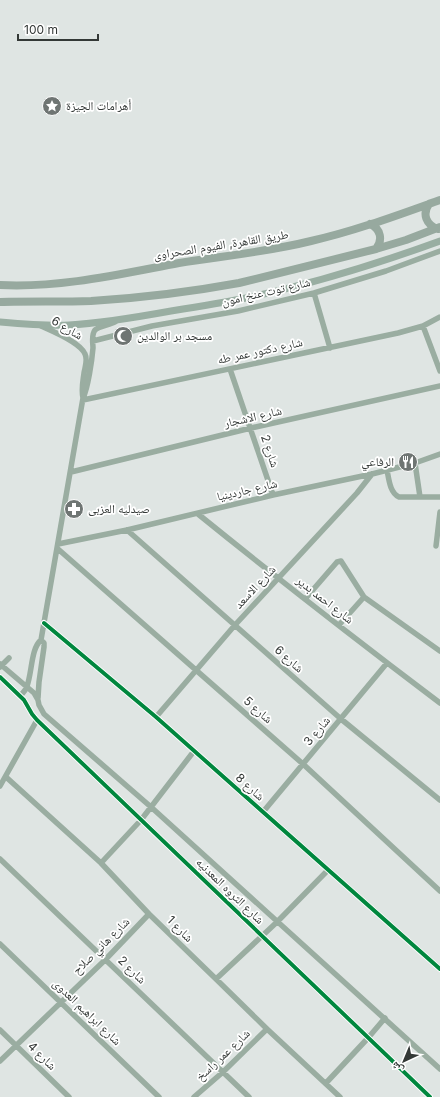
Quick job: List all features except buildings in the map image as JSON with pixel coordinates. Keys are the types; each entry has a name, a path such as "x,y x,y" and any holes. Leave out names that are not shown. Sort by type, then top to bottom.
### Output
{"highway":[{"name":"طريق القاهرة, الفيوم الصحراوى","path":"0,285 24,286 104,278 211,258 294,245 370,224 440,200"},
{"path":"429,204 425,212 427,221 433,227 439,228"},
{"path":"370,224 376,228 380,235 380,242 376,249"},
{"path":"0,302 92,301 199,290 239,283 376,249 439,228"}],"main road":[{"path":"0,322 39,325 69,325 117,320 221,303 273,292 362,267 440,241"}],"street":[{"name":"شارع توت عنخ امون","path":"93,341 152,326 238,311 314,293 386,271 440,251"},
{"path":"314,293 330,348"},
{"name":"شارع دكتور عمر طه","path":"83,399 398,333 424,326 440,317"},
{"name":"شارع 6","path":"20,696 27,687 36,646 41,640 83,399 87,387 93,335 95,330 117,320"},
{"name":"شارع 6","path":"39,325 66,338 85,353 86,360 82,392 83,399"},
{"path":"424,326 440,371"},
{"name":"شارع 2","path":"230,369 273,495"},
{"name":"شارع الاشجار","path":"71,472 250,428 440,386"},
{"name":"شارع جاردينيا","path":"58,546 273,495 372,474 415,463 440,454"},
{"path":"415,463 420,497"},
{"path":"387,470 395,495 399,497 440,497"},
{"name":"شارع الاسعد","path":"156,717 235,625 357,493 372,474"},
{"path":"436,546 440,512"},
{"name":"شارع احمد بدير","path":"198,514 387,663 440,702"},
{"name":"شارع 6","path":"127,530 341,719 440,800"},
{"name":"شارع 5","path":"58,546 303,764 440,891"},
{"path":"305,598 339,561 342,562 364,596 440,651"},
{"path":"339,625 364,596"},
{"name":"شارع 8","path":"44,623 156,717 440,969"},
{"name":"شارع 6","path":"38,700 44,647 44,643 41,640"},
{"path":"0,665 9,658"},
{"name":"شارع 3","path":"262,812 387,663"},
{"name":"شارع الثروه المعدنيه","path":"0,665 34,693 44,714 151,807 440,1069"},
{"name":"شارع الثروه المعدنيه","path":"0,677 20,696 37,720 430,1097"},
{"path":"0,786 37,720"},
{"path":"101,863 141,820 194,751"},
{"name":"شارع 1","path":"6,777 101,863 150,914 267,1029 340,1097"},
{"name":"شارع 2","path":"0,859 249,1097"},
{"path":"216,979 277,922 328,870"},
{"name":"شارع هاني صلاح","path":"0,1061 105,960 150,914"},
{"name":"شارع ابراهيم العدوى","path":"0,944 159,1097"},
{"path":"326,1083 385,1018"},
{"name":"شارع عمر راسخ","path":"194,1097 223,1072 267,1029"},
{"name":"شارع 4","path":"0,1030 69,1097"}],"cycle path":[{"path":"44,623 156,717 440,969"},
{"path":"0,677 24,700 37,720 430,1097"}],"place":[{"name":"أهرامات الجيزة","path":"52,106"},
{"name":"مسجد بر الوالدين","path":"123,336"},
{"name":"الرفاعي","path":"408,462"},
{"name":"صيدليه العزبى","path":"74,509"}]}
